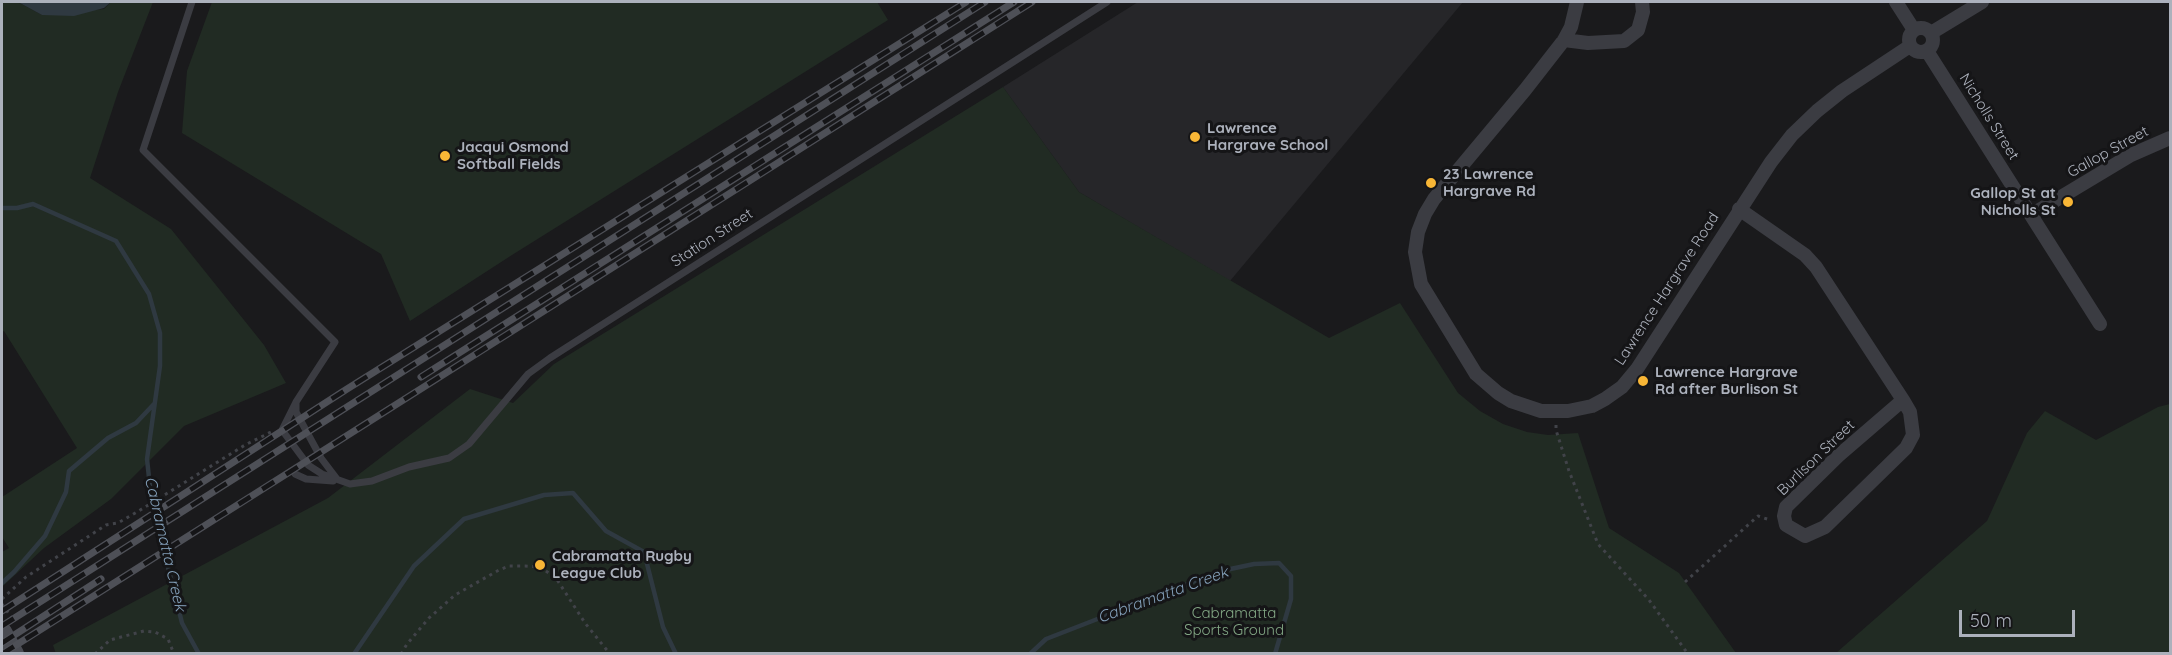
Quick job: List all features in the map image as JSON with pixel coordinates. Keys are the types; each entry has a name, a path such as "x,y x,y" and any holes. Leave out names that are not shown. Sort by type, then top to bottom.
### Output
{"street":[{"name":"Lawrence Hargrave Road","path":"1577,2 1564,40 1434,199 1421,223 1415,252 1421,284 1476,374 1511,401 1541,411 1557,412 1592,406 1622,387 1637,369 1771,162 1804,122 1842,91 1910,46"},
{"path":"1564,40 1588,43 1624,41 1638,30 1643,12 1642,2"},
{"path":"1896,2 1914,30"},
{"path":"1931,33 1982,2"},
{"path":"1923,28 1931,33 1933,42 1927,51 1916,51 1910,46 1909,38 1914,30 1923,28"},
{"name":"Nicholls Street","path":"1927,51 2100,324"},
{"name":"Gallop Street","path":"2031,215 2131,155 2170,138"},
{"path":"1739,209 1798,250 1816,267 1910,412 1913,435 1906,448 1825,527 1805,536 1786,525"},
{"name":"Burlison Street","path":"1786,525 1784,516 1786,507 1838,456 1902,400"},
{"path":"2,632 14,654"}],"lane":[{"path":"192,2 143,150 335,342 296,402 282,430 308,465 339,481"},
{"name":"Station Street","path":"295,474 306,479 350,484 372,481 409,467 448,458 469,444 528,374 550,358 1107,2"},
{"path":"296,402 296,412 321,458 339,481"}],"path":[{"path":"1557,412 1556,430 1569,471 1598,544 1649,600 1688,654"},
{"path":"2,599 26,576 96,531 106,525 118,523 245,445 269,433 282,430"},
{"path":"1685,582 1758,516 1786,525"},
{"path":"401,654 429,618 455,595 499,570 509,566 525,566 540,567 556,578 585,622 610,654"},
{"path":"95,654 110,640 144,631 155,632 168,639 174,654"}],"shaded area":[{"path":"18,2 111,2 104,8 74,16 42,15"},
{"name":"Lawrence Hargrave School","path":"1138,2 1463,2 1230,281 1079,192 1003,87"}],"green space":[{"path":"2,2 18,2 42,15 104,9 111,2 153,2 118,92 90,178 171,229 264,345 286,383 184,426 111,499 44,548 2,587 2,552 9,548 2,537 2,497 77,448 4,331 2,332"},
{"name":"Jacqui Osmond Softball Fields","path":"212,2 877,2 888,20 410,321 381,254 182,133 187,71"},
{"name":"Cabramatta Sports Ground","path":"1003,87 1079,192 1329,338 1400,303 1458,393 1480,411 1503,424 1527,432 1548,435 1578,433 1609,528 1679,573 1736,653 56,654 53,645 328,498 470,389 513,403 554,364"},
{"path":"2170,404 2170,653 1836,653 1987,521 2027,433 2045,411 2096,440 2158,407"}],"waterway":[{"name":"Cabramatta Creek","path":"2,208 17,208 33,204 116,241 149,294 160,333 160,366 147,459 150,487 182,623 199,654"},
{"path":"2,583 45,536 66,492 69,471 108,438 136,423 154,404"},
{"name":"Cabramatta Creek","path":"354,654 414,566 464,519 544,495 573,493 606,531 644,552 663,627 676,654"},
{"name":"Cabramatta Creek","path":"1030,654 1046,639 1221,571 1254,564 1279,563 1291,576 1291,599 1275,654"}],"railway":[{"path":"2,611 347,389 966,2"},
{"path":"2,626 985,2"},
{"path":"421,377 1014,2"},
{"path":"2,654 1032,2"},
{"path":"2,643 101,579"}],"place":[{"name":"Lawrence Hargrave School","path":"1195,137"},
{"name":"Jacqui Osmond Softball Fields","path":"445,156"},
{"name":"23 Lawrence Hargrave Rd","path":"1431,183"},
{"name":"Gallop St at Nicholls St","path":"2068,202"},
{"name":"Lawrence Hargrave Rd after Burlison St","path":"1643,381"},
{"name":"Cabramatta Rugby League Club","path":"540,565"}]}
